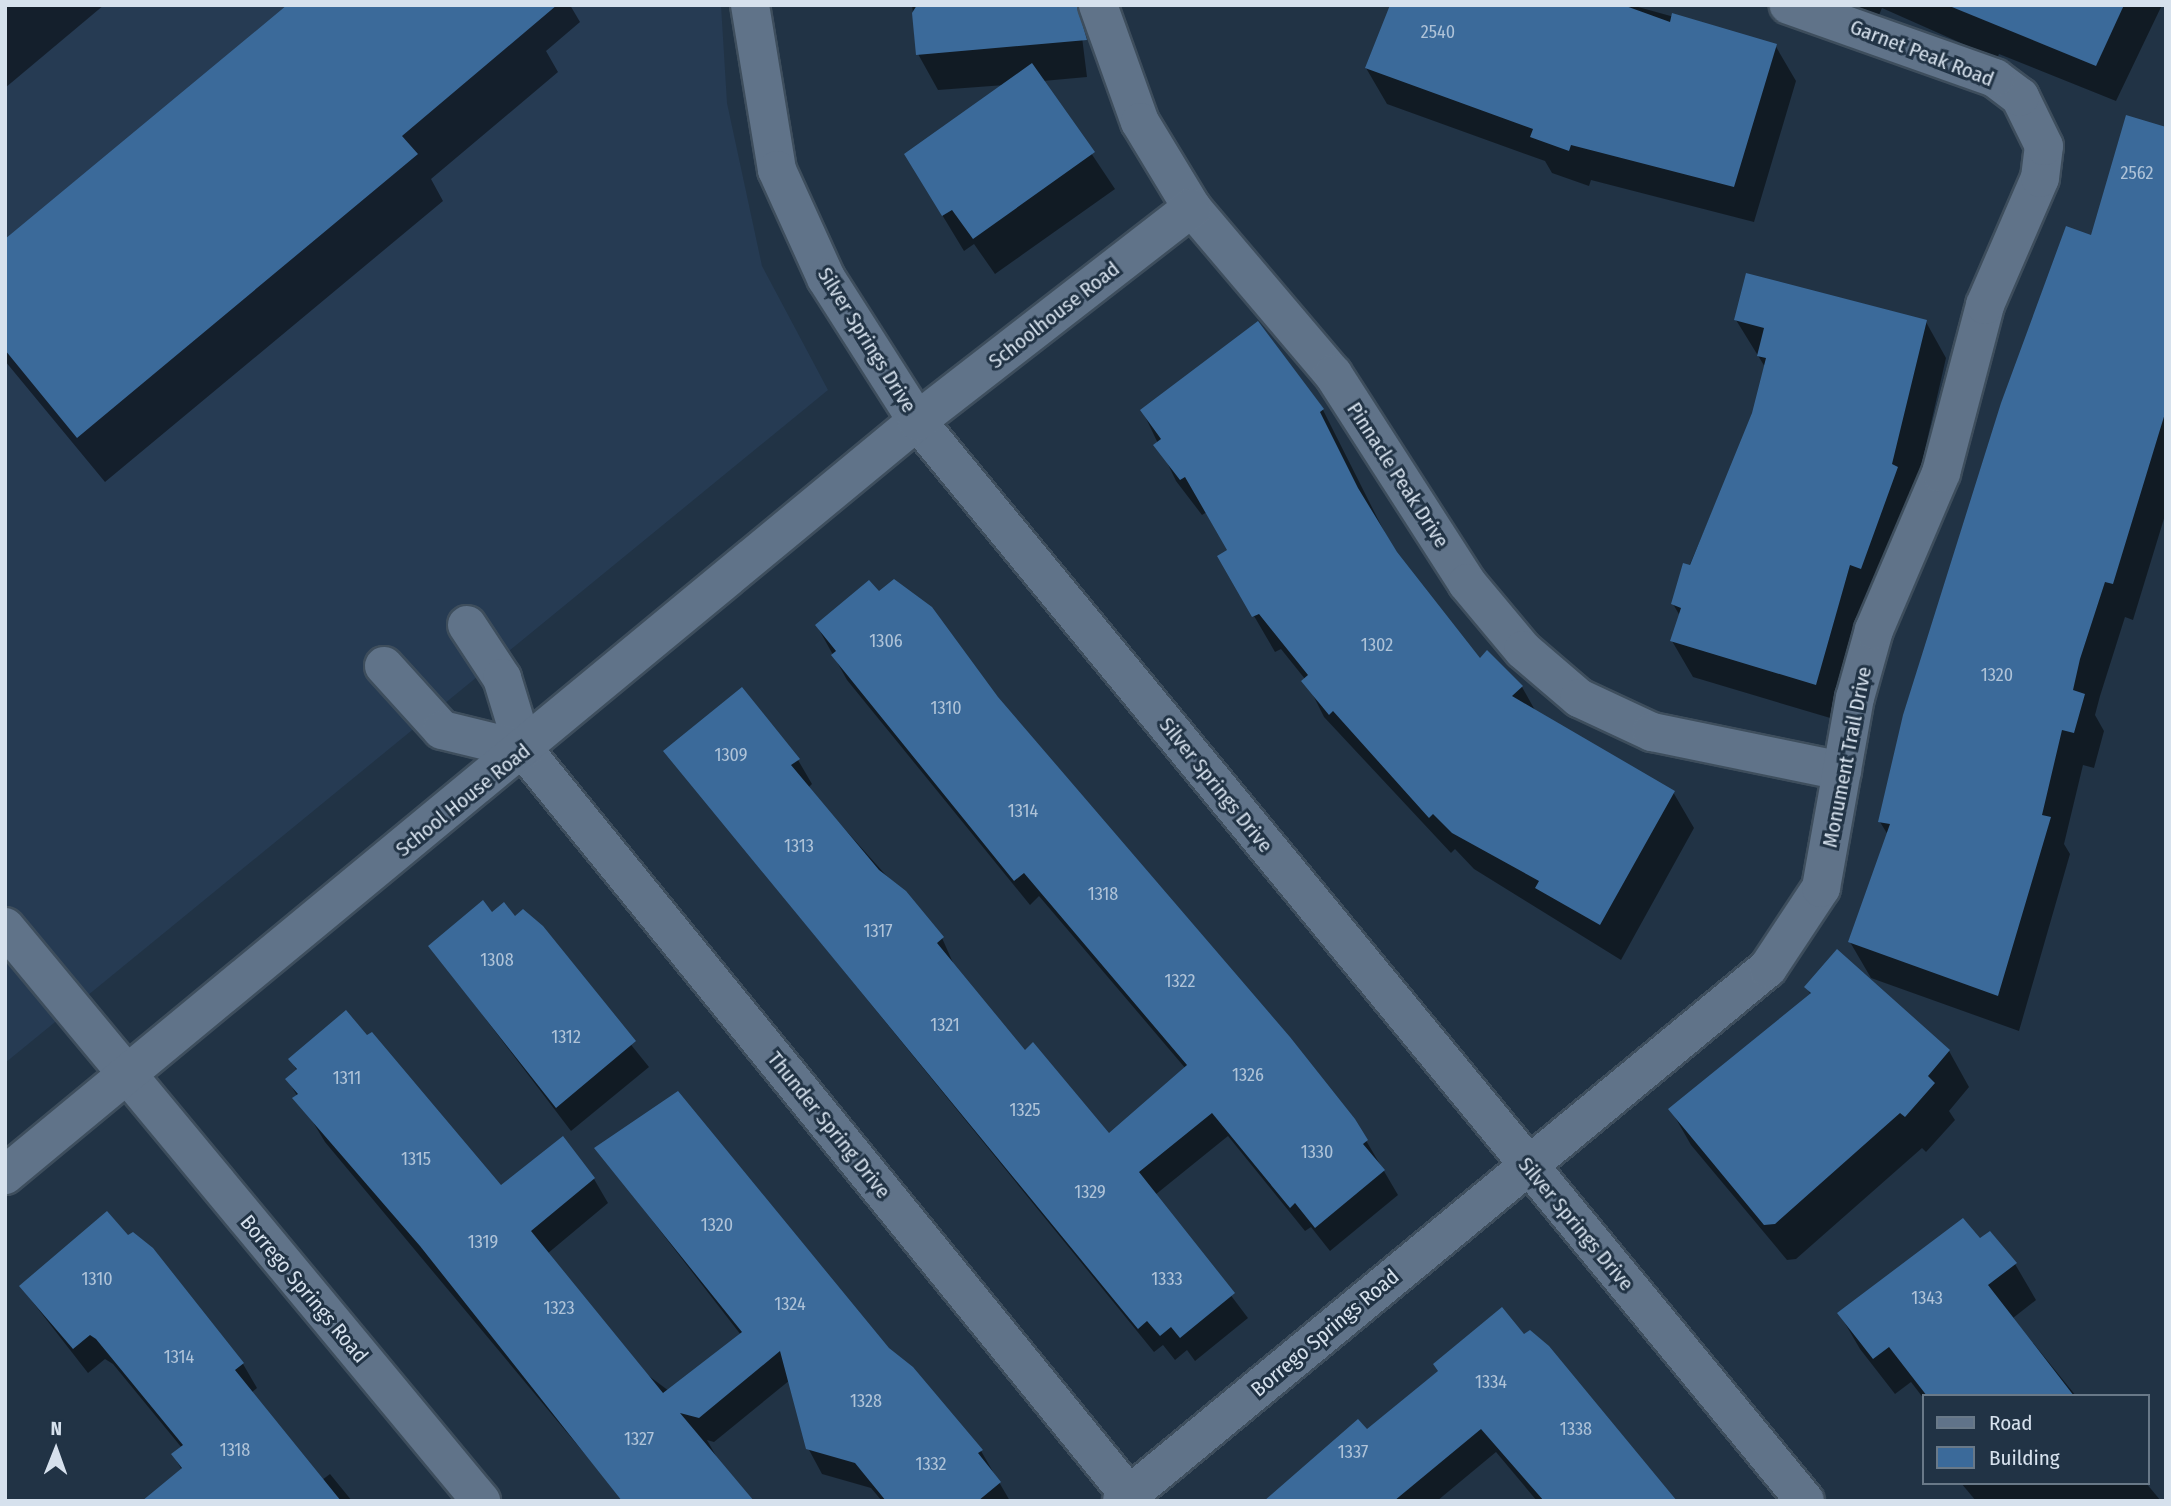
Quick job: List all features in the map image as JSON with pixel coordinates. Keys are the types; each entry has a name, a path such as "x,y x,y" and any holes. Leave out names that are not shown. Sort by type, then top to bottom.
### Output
{"street":[{"name":"Silver Springs Drive","path":"750,5 777,170 826,278 917,421 1805,1501"},
{"name":"Pinnacle Peak Drive","path":"1098,5 1140,122 1192,208 1333,374 1467,583 1523,650 1579,698 1652,732 1842,771"},
{"name":"Garnet Peak Road","path":"1789,5 1995,78 2020,97 2036,125"},
{"name":"Monument Trail Drive","path":"1527,1165 1768,968 1821,888 1842,771 1874,630 1941,473 1985,305 2040,178 2043,146 2036,125"},
{"name":"Schoolhouse Road","path":"917,421 1192,208"},
{"name":"School House Road","path":"5,1175 524,750 917,421"},
{"path":"467,625 502,678 524,750"},
{"path":"384,666 442,730 524,750"},
{"name":"Thunder Spring Drive","path":"524,750 1129,1499"},
{"name":"Borrego Springs Road","path":"5,927 481,1501"},
{"name":"Borrego Springs Road","path":"1129,1499 1527,1165"}],"shaded area":[{"path":"5,5 721,5 727,103 762,266 828,390 5,1063"}],"building":[{"path":"287,5 557,5 402,136 418,154 77,438 5,350 5,239"},
{"path":"917,5 1077,5 1087,40 916,55 912,13"},
{"path":"1390,5 1623,5 1670,22 1672,13 1777,44 1734,187 1571,145 1569,151 1530,137 1533,129 1365,68"},
{"path":"1947,5 2124,5 2096,66"},
{"path":"1032,63 1095,152 973,239 952,210 942,216 904,154"},
{"path":"2126,115 2166,127 2166,410 2113,584 2105,582 2080,659 2073,690 2085,694 2074,733 2062,730 2042,815 2051,817 1998,996 1848,942 1890,824 1878,822 1903,715 2001,403 2066,226 2091,235"},
{"path":"1746,273 1927,320 1892,464 1898,467 1861,569 1850,565 1816,685 1670,641 1681,608 1671,604 1683,563 1690,565 1752,413 1766,358 1757,356 1764,328 1734,320"},
{"path":"1258,321 1324,409 1320,412 1358,488 1397,552 1480,658 1487,650 1523,686 1512,696 1675,791 1600,925 1535,888 1539,881 1452,833 1433,814 1429,818 1333,711 1329,715 1301,681 1308,675 1259,614 1252,617 1217,556 1227,550 1185,477 1180,480 1153,445 1161,439 1140,410"},
{"path":"894,579 932,607 998,697 1290,1037 1355,1119 1368,1140 1363,1144 1385,1170 1315,1228 1295,1203 1290,1208 1212,1113 1139,1172 1235,1293 1180,1338 1171,1327 1160,1336 1147,1321 1138,1329 663,751 742,687 800,759 791,765 879,870 906,891 944,937 937,943 1025,1050 1033,1042 1109,1133 1187,1065 1024,873 1014,881 831,655 836,651 815,625 869,580 879,591"},
{"path":"483,900 492,912 504,902 515,916 523,909 543,926 636,1041 556,1108 428,946"},
{"path":"1837,949 1950,1050 1928,1076 1935,1083 1905,1117 1900,1113 1775,1224 1764,1225 1668,1109 1811,993 1804,987"},
{"path":"346,1010 367,1035 372,1032 501,1185 563,1136 595,1178 531,1231 663,1393 742,1332 594,1148 678,1091 889,1348 913,1367 983,1450 978,1453 1001,1482 978,1501 886,1501 855,1463 806,1449 780,1351 699,1418 680,1413 754,1501 622,1501 420,1246 292,1098 298,1094 285,1079 297,1069 288,1059"},
{"path":"107,1211 128,1235 133,1232 153,1248 244,1363 235,1370 341,1501 142,1501 182,1468 171,1454 183,1445 96,1339 90,1335 73,1349 19,1286"},
{"path":"1963,1218 1980,1238 1990,1231 2017,1263 1988,1285 2072,1394 1925,1394 1889,1347 1873,1359 1837,1313"},
{"path":"1502,1307 1524,1334 1530,1330 1549,1346 1677,1501 1544,1501 1481,1429 1394,1501 1264,1501 1358,1419 1367,1429 1438,1371 1433,1364"}]}
